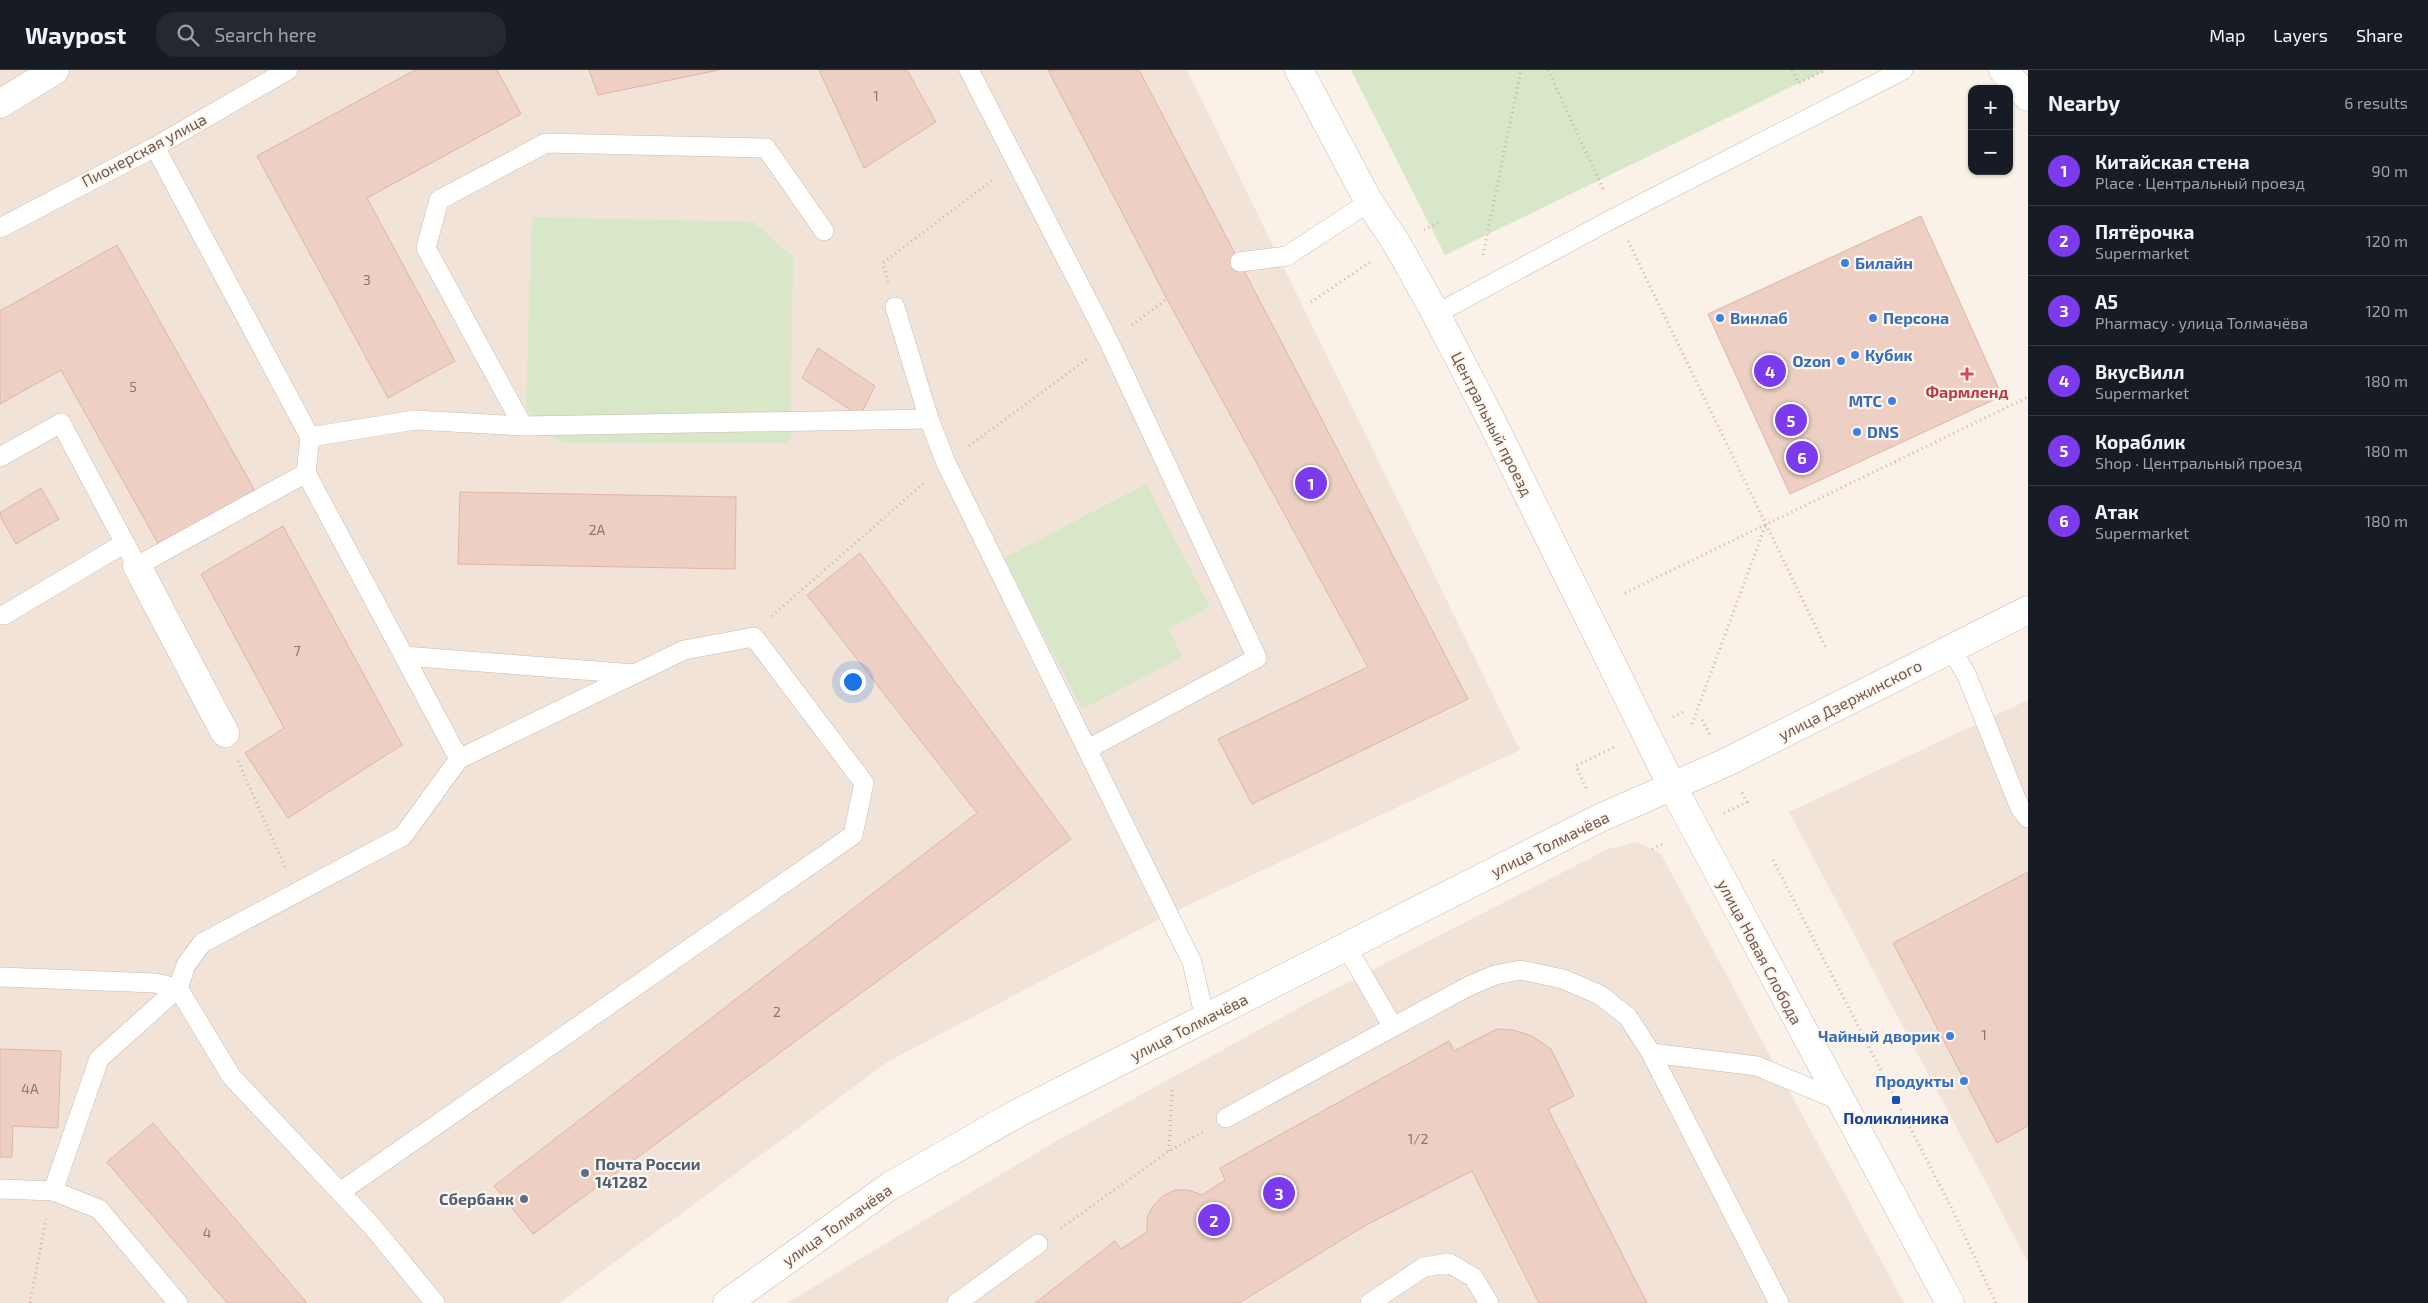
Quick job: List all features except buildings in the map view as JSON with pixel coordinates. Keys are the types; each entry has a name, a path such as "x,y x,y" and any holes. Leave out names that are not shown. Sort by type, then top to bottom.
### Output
{"street":[{"path":"0,104 55,70"},
{"name":"Центральный проезд","path":"1299,70 1369,202 1397,244 1436,314 1490,418 1672,786"},
{"path":"2003,70 2028,97"},
{"path":"131,555 225,733"},
{"name":"улица Дзержинского","path":"1672,786 1725,763 2028,610"},
{"name":"улица Толмачёва","path":"727,1303 890,1186 1018,1114 1600,818 1672,786"},
{"name":"улица Новая Слобода","path":"1672,786 1950,1303"}],"lane":[{"name":"Пионерская улица","path":"0,228 155,147 288,70"},
{"path":"969,70 1109,342 1257,658 1088,749"},
{"path":"1436,314 1475,291 1616,217 1903,70"},
{"path":"523,426 426,248 439,200 546,143 766,148 824,231"},
{"path":"155,147 310,437 306,473 459,759"},
{"path":"1240,262 1286,256 1369,202"},
{"path":"895,307 929,418 946,463 1192,962 1205,1019"},
{"path":"310,437 415,420 523,426 929,418"},
{"path":"0,457 61,423 131,555"},
{"path":"4,615 306,473"},
{"path":"53,1191 99,1059 178,988 186,965 202,943 403,836 459,759 684,650 754,637 864,783 853,835 340,1192"},
{"path":"1951,648 1968,676 2020,808 2028,818"},
{"path":"404,656 636,674"},
{"path":"1346,946 1393,1027"},
{"path":"1226,1118 1468,986 1495,975 1521,970 1563,979 1600,995 1628,1017 1651,1053 1779,1303"},
{"path":"0,977 155,983 178,988 231,1076 372,1226 436,1303"},
{"path":"1651,1053 1757,1066 1840,1101"},
{"path":"0,1189 53,1191 99,1209 178,1303"},
{"path":"957,1303 1038,1244"},
{"path":"1370,1303 1424,1267 1449,1263 1473,1277 1489,1303"}],"path":[{"path":"1475,291 1521,70"},
{"path":"1548,70 1616,217 1827,650"},
{"path":"1792,70 1799,83 1826,70"},
{"path":"895,307 883,263 1016,163"},
{"path":"1625,593 2028,397"},
{"path":"1692,724 1766,524"},
{"path":"225,733 297,893"},
{"path":"1773,860 1955,1215 1996,1303"},
{"path":"1169,1151 1172,1088"},
{"path":"1038,1244 1169,1151 1226,1118"},
{"path":"30,1303 38,1255 53,1191"}],"shaded area":[{"path":"0,70 1187,70 1520,750 1169,914 889,1061 559,1303 0,1303"},
{"path":"2028,700 2028,1262 1789,812"},
{"path":"1637,842 1661,854 1904,1303 787,1303 1053,1143 1310,1002 1608,849"}],"green space":[{"path":"1351,70 1826,70 1445,255"},
{"path":"532,217 754,222 793,257 790,443 565,443 544,433 526,407"},
{"path":"1146,484 1210,607 1168,629 1183,657 1082,709 1004,558"}],"place":[{"name":"Билайн","path":"1845,263"},
{"name":"Винлаб","path":"1720,318"},
{"name":"Персона","path":"1873,318"},
{"name":"Кубик","path":"1855,355"},
{"name":"Ozon","path":"1841,361"},
{"name":"ВкусВилл","path":"1770,371"},
{"name":"Фармленд","path":"1967,374"},
{"name":"МТС","path":"1892,401"},
{"name":"Кораблик","path":"1791,420"},
{"name":"DNS","path":"1857,432"},
{"name":"Атак","path":"1802,457"},
{"name":"Китайская стена","path":"1311,483"},
{"name":"Чайный дворик","path":"1950,1036"},
{"name":"Продукты","path":"1964,1081"},
{"name":"Поликлиника","path":"1896,1100"},
{"name":"Почта России 141282","path":"585,1173"},
{"name":"А5","path":"1279,1193"},
{"name":"Сбербанк","path":"524,1199"},
{"name":"Пятёрочка","path":"1214,1220"}]}
